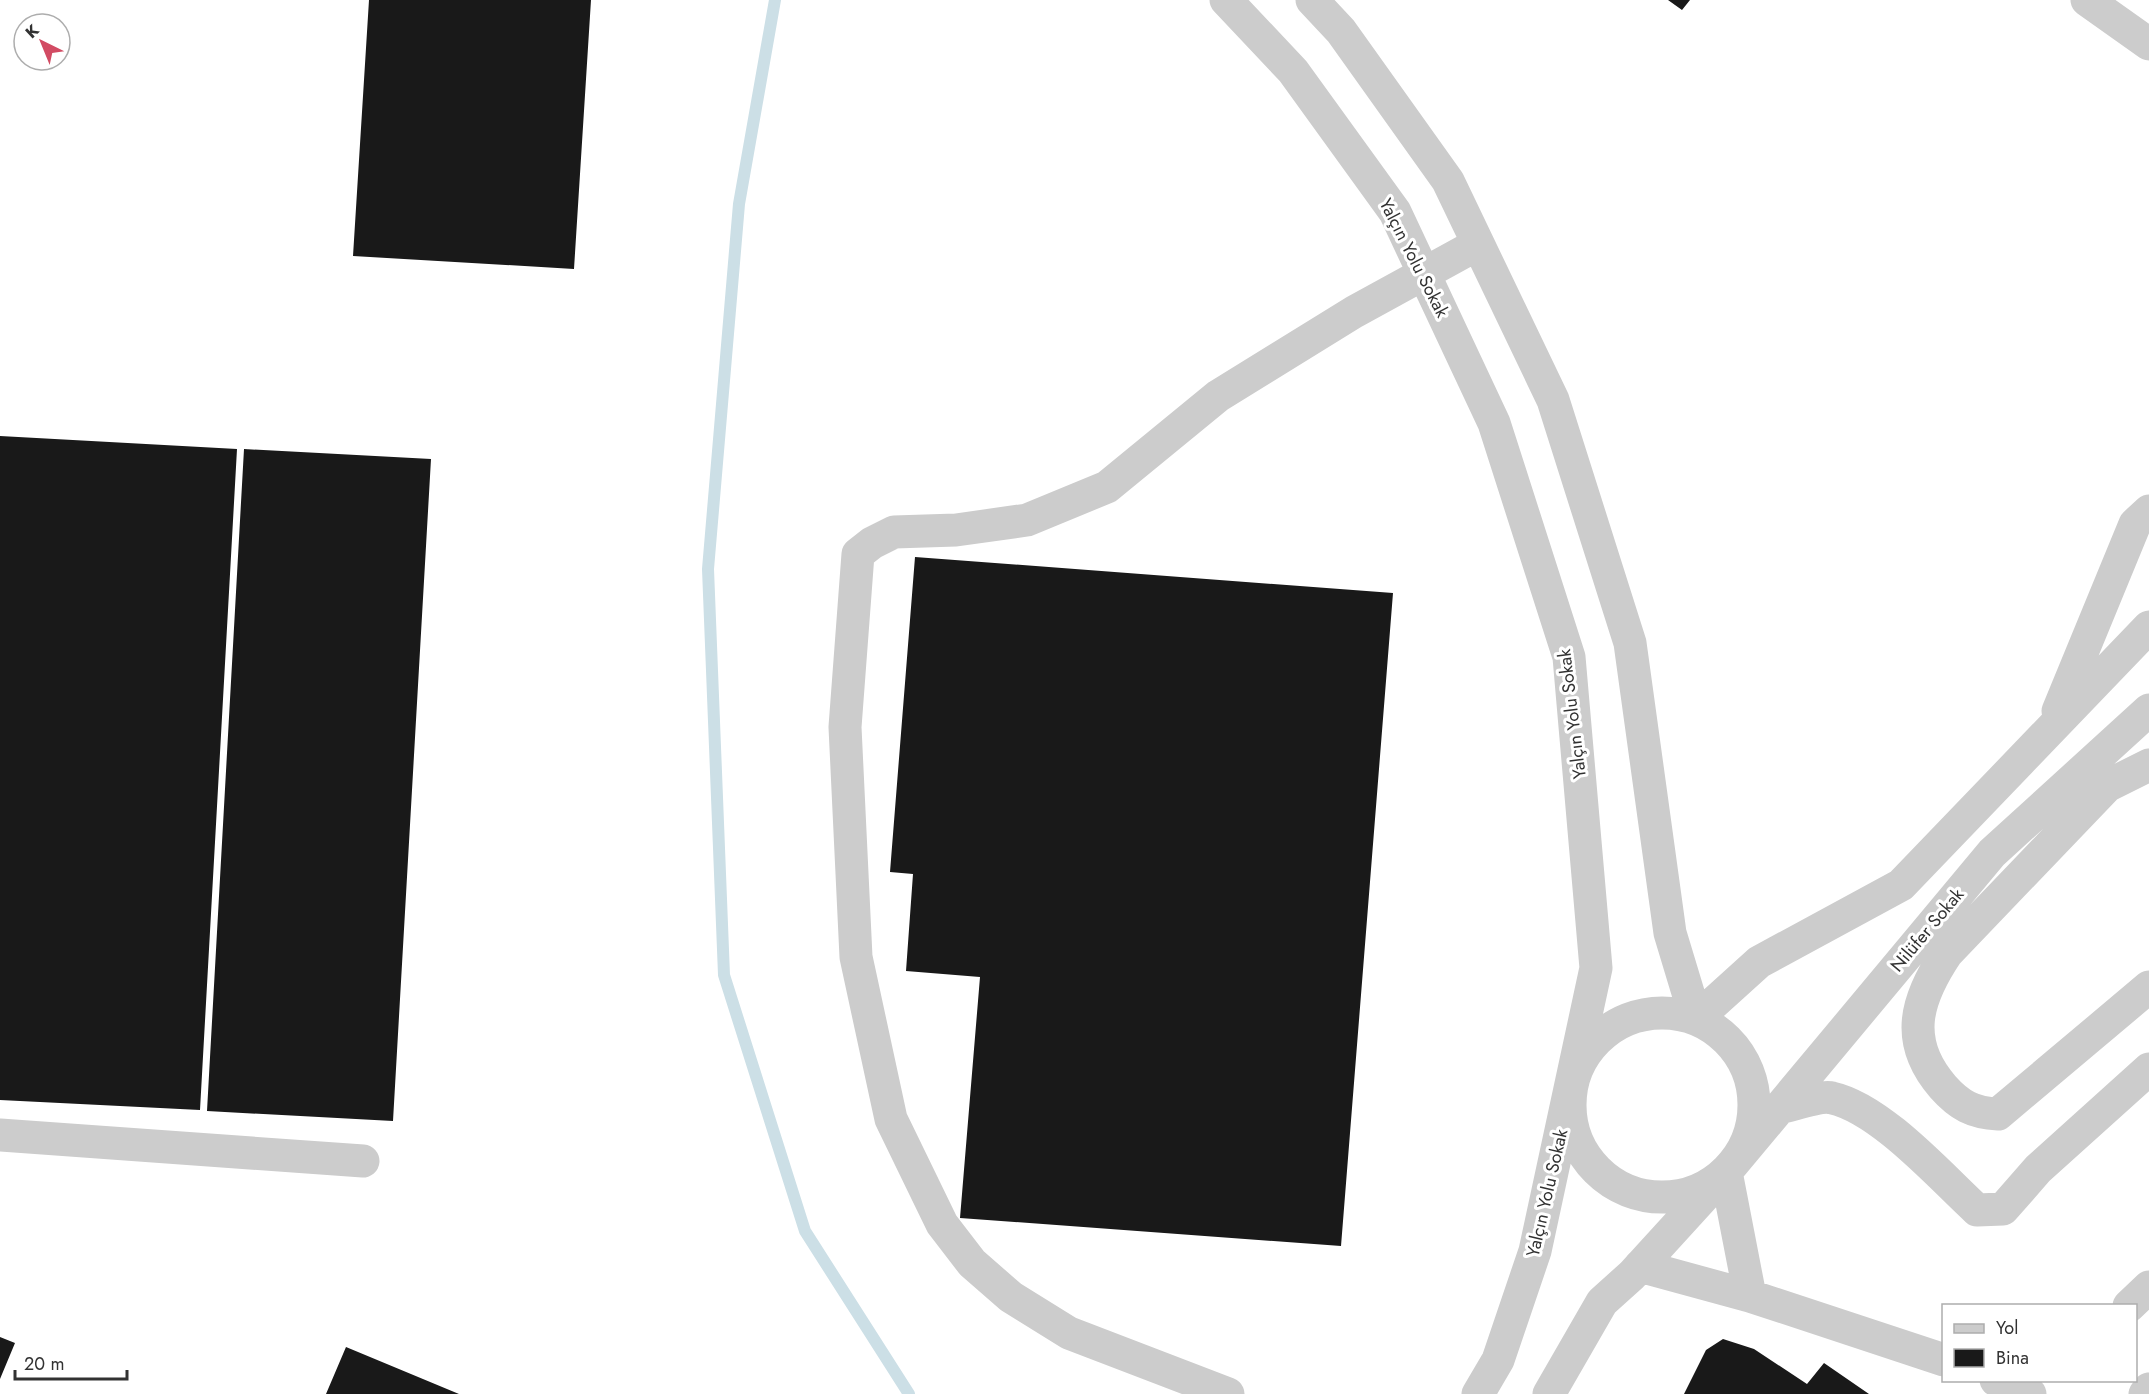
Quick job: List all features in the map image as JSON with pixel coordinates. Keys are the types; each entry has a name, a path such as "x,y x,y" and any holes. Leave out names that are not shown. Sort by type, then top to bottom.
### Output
{"street":[{"name":"Yalçın Yolu Sokak","path":"1226,0 1293,71 1395,213 1494,423 1569,657 1596,968 1535,1251 1498,1360 1478,1394"},
{"path":"1312,0 1341,31 1448,181 1553,400 1630,643 1670,933 1696,1019"},
{"path":"2087,0 2149,45"},
{"path":"1228,1394 1069,1333 1011,1297 972,1263 942,1224 891,1119 856,957 845,728 858,554 872,543 894,532 956,530 1027,520 1107,487 1218,396 1354,312 1478,244"},
{"path":"2050,729 2135,524 2149,511"},
{"path":"1696,1019 1759,962 1901,885 2149,627"},
{"name":"Nilüfer Sokak","path":"1726,1172 1992,853 2149,710"},
{"path":"2149,765 2107,786 1947,953 1934,971 1921,1008 1917,1028 1919,1048 1937,1080 1956,1102 1977,1113 1998,1114 2149,987"},
{"path":"1550,1394 1602,1302 1640,1266 1726,1172 1744,1147 1753,1117 1752,1087 1742,1058 1722,1035 1696,1019 1666,1013 1635,1017 1608,1030 1587,1052 1573,1079 1569,1109 1576,1138 1591,1164 1614,1184 1642,1195 1672,1197 1701,1189 1726,1172"},
{"path":"1778,1108 1830,1097 1862,1110 1891,1131 1977,1210 2003,1209 2038,1169 2149,1069"},
{"path":"0,1136 363,1161"},
{"path":"1726,1172 1750,1296"},
{"path":"1640,1266 1750,1296 1942,1359"},
{"path":"2130,1304 2149,1287"},
{"path":"2001,1382 2032,1394 2046,1382"},
{"path":"2145,1394 2149,1389"}],"building":[{"path":"369,0 591,0 574,269 353,256"},
{"path":"1668,0 1690,0 1682,10"},
{"path":"0,436 237,449 200,1110 0,1100"},
{"path":"244,449 431,459 393,1121 207,1111"},
{"path":"915,557 1393,593 1341,1246 960,1218 980,977 906,971 913,874 890,872"},
{"path":"0,1337 15,1343 0,1379"},
{"path":"1723,1339 1754,1349 1807,1384 1824,1363 1869,1394 1684,1394 1706,1350"},
{"path":"346,1347 459,1394 326,1394"}],"waterway":[{"path":"775,0 739,204 708,569 724,975 805,1231 909,1394"}]}
